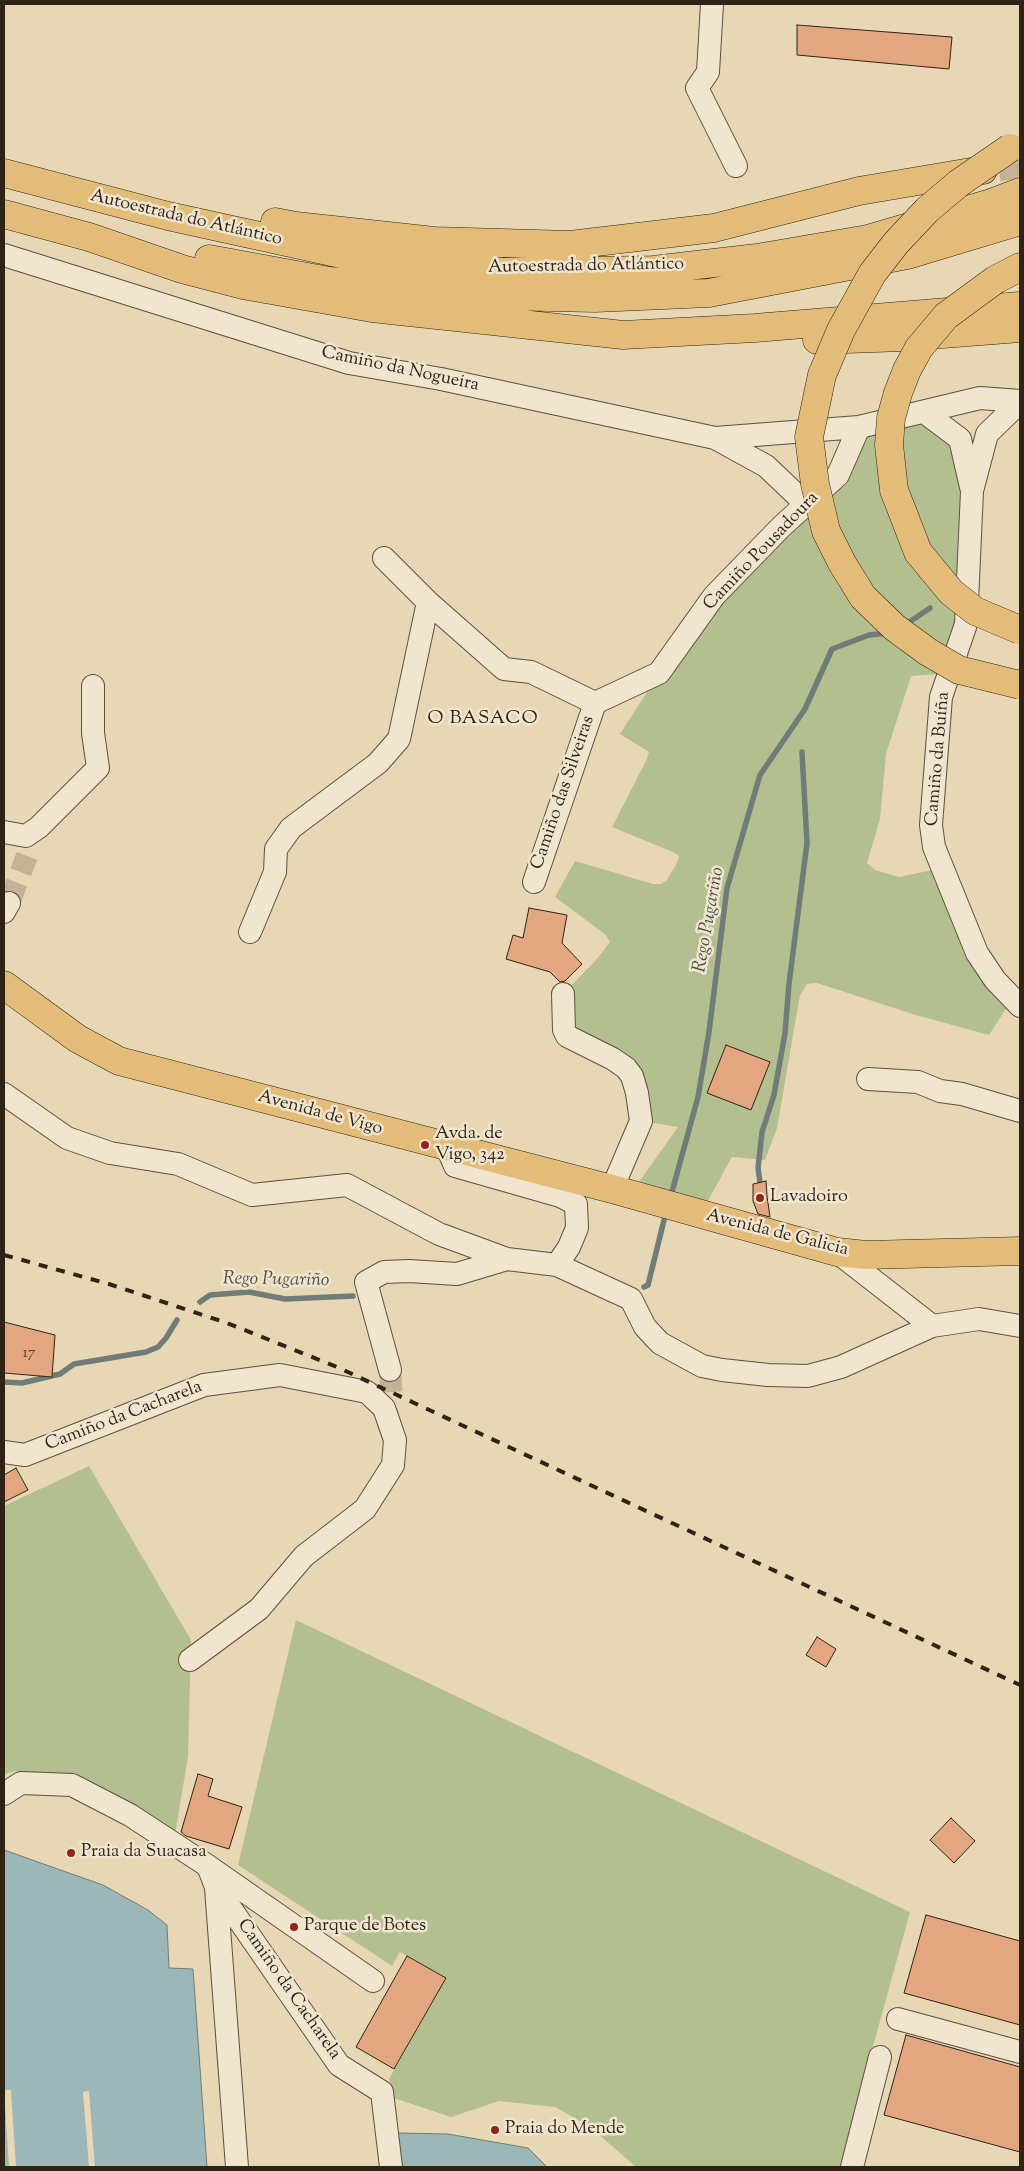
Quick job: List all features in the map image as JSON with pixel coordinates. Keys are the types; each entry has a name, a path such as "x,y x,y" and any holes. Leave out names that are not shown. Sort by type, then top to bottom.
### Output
{"main road":[{"path":"4,169 117,188 296,226 434,241 570,245 714,228 1010,152"},
{"path":"1010,152 959,183 926,210 896,243 872,274 841,330 822,375 809,437 815,484 826,531 842,562 864,597 894,627 928,652 960,670 1020,685"},
{"name":"Autoestrada do Atlántico","path":"4,173 168,216 346,255 503,272 653,270 757,258 868,238 988,204 1020,192"},
{"name":"Autoestrada do Atlántico","path":"4,214 89,237 182,269 243,285 372,308 623,335 755,328 1020,306"},
{"name":"Autoestrada do Atlántico","path":"89,237 329,281 461,295 595,298 708,293 907,255 1020,221"},
{"path":"1020,267 995,280 946,316 920,348 907,370 898,393 891,418 889,445 894,490 918,552 951,592 976,611 1020,630"},
{"path":"623,335 770,342 904,337 1020,328"},
{"name":"Avenida de Vigo","path":"4,985 78,1040 119,1060 655,1201"},
{"name":"Avenida de Galicia","path":"655,1201 836,1252 866,1256 1020,1251"}],"street":[{"path":"712,4 708,72 697,88 736,166"},
{"name":"Camiño da Nogueira","path":"4,255 349,363 440,379 715,438 859,428 980,398 1020,402"},
{"name":"Camiño da Buíña","path":"1020,402 987,434 972,491 966,624 941,697 931,825 934,847 978,953 995,980 1020,1006"},
{"name":"Camiño da Buíña","path":"924,412 960,440 972,491"},
{"name":"Camiño Pousadoura","path":"595,703 660,673 714,596 781,527 838,475 859,428"},
{"name":"Camiño da Nogueira","path":"715,438 766,466 806,504"},
{"path":"384,558 428,602 504,670 531,672 595,703"},
{"path":"250,932 275,872 276,849 291,828 378,763 399,739 428,602"},
{"path":"4,832 27,846 40,827 98,768 93,733 94,686"},
{"name":"Camiño das Silveiras","path":"534,882 595,703"},
{"path":"563,994 564,1030 567,1036 614,1059 626,1068 632,1076 637,1093 641,1121 618,1191"},
{"path":"868,1079 918,1082 940,1091 962,1094 1020,1111"},
{"path":"4,1094 67,1138 110,1153 178,1164 252,1196 347,1185 438,1234 507,1259 557,1265 631,1299 645,1327 660,1343 702,1366 768,1375 808,1376 841,1367 932,1326 979,1319 1020,1326"},
{"path":"447,1147 455,1166 560,1196 576,1204 577,1228 569,1247 557,1265"},
{"path":"836,1252 932,1326"},
{"path":"390,1370 366,1282 384,1272 409,1271 457,1274 507,1259"},
{"name":"Camiño da Cacharela","path":"4,1452 25,1455 204,1385 280,1375 367,1392 384,1408 395,1440"},
{"name":"Camiño da Cacharela","path":"190,1660 259,1610 304,1556 365,1509 393,1465 395,1440 392,1398"},
{"name":"Camiño da Cacharela","path":"4,1794 21,1783 72,1785 130,1815 212,1876 373,1981"},
{"name":"Camiño da Cacharela","path":"212,1876 237,2167"},
{"name":"Camiño da Cacharela","path":"212,1876 339,2065 382,2092 391,2167"},
{"path":"898,2019 1020,2052"},
{"path":"852,2167 880,2057"}],"green space":[{"path":"924,412 960,439 972,493 949,673 911,676 886,754 880,819 867,863 875,870 899,877 942,868 1013,998 989,1035 916,1015 817,983 807,984 800,995 777,1128 765,1160 732,1157 706,1204 639,1182 678,1127 641,1121 632,1076 567,1036 563,994 596,960 610,942 606,935 555,897 575,861 653,884 661,884 667,880 679,856 612,827 649,752 620,734 659,673 838,475 859,427"},
{"path":"89,1466 191,1640 188,1757 175,1834 18,1777 17,1771 4,1774 4,1506"},
{"path":"296,1620 910,1912 840,2167 636,2167 589,2126 555,2107 499,2101 451,2117 394,2098 389,2079 446,1978 400,1952 392,1966 238,1865"}],"water":[{"path":"4,1850 103,1885 148,1910 167,1925 169,1968 193,1969 207,2167 4,2167"},
{"path":"398,2133 448,2134 528,2148 547,2167 401,2167"}],"pier":[{"path":"4,2090 11,2090 16,2167 9,2167"},
{"path":"89,2091 95,2167 89,2167 83,2092"}],"building":[{"path":"797,25 952,37 949,69 797,55"},
{"path":"529,908 567,915 562,943 582,964 565,981 560,982 550,972 506,959 513,935 523,938"},
{"path":"726,1045 770,1062 751,1110 707,1093"},
{"name":"Lavadoiro","path":"766,1181 770,1217 758,1214 753,1201 753,1184"},
{"path":"4,1322 55,1335 52,1377 4,1373"},
{"path":"16,1468 28,1490 4,1502 4,1475"},
{"path":"817,1637 836,1649 826,1667 806,1655"},
{"path":"198,1774 213,1779 208,1796 242,1807 229,1849 186,1836 181,1832"},
{"path":"951,1818 975,1841 954,1863 930,1840"},
{"path":"926,1915 1020,1941 1020,2025 904,1993"},
{"path":"407,1956 446,1978 394,2069 356,2047"},
{"path":"906,2035 1020,2067 1020,2152 884,2115"}],"waterway":[{"name":"Rego Pugariño","path":"905,625 930,608"},
{"name":"Rego Pugariño","path":"670,1199 698,1097 709,1032 727,888 760,775 805,709 832,649 869,635 888,633"},
{"path":"760,1182 758,1168 762,1132 774,1095 785,1033 789,984 807,843 802,752"},
{"name":"Rego Pugariño","path":"644,1287 648,1285 666,1212"},
{"name":"Rego Pugariño","path":"200,1302 210,1295 249,1292 285,1299 353,1296"},
{"name":"Rego Pugariño","path":"4,1382 22,1383 60,1374 74,1364 146,1352 158,1347 177,1320"}],"tunnel":[{"path":"999,167 1020,165"},
{"path":"9,903 27,856"},
{"path":"390,1370 392,1398"}],"railway":[{"path":"4,1255 109,1284 227,1323 337,1367 1020,1685"}],"place":[{"name":"Avda. de Vigo, 342","path":"425,1145"},
{"name":"Lavadoiro","path":"760,1198"},
{"name":"Praia da Suacasa","path":"71,1853"},
{"name":"Parque de Botes","path":"294,1927"},
{"name":"Praia do Mende","path":"495,2130"}],"district":[{"name":"O BASACO","path":"483,720"}]}
